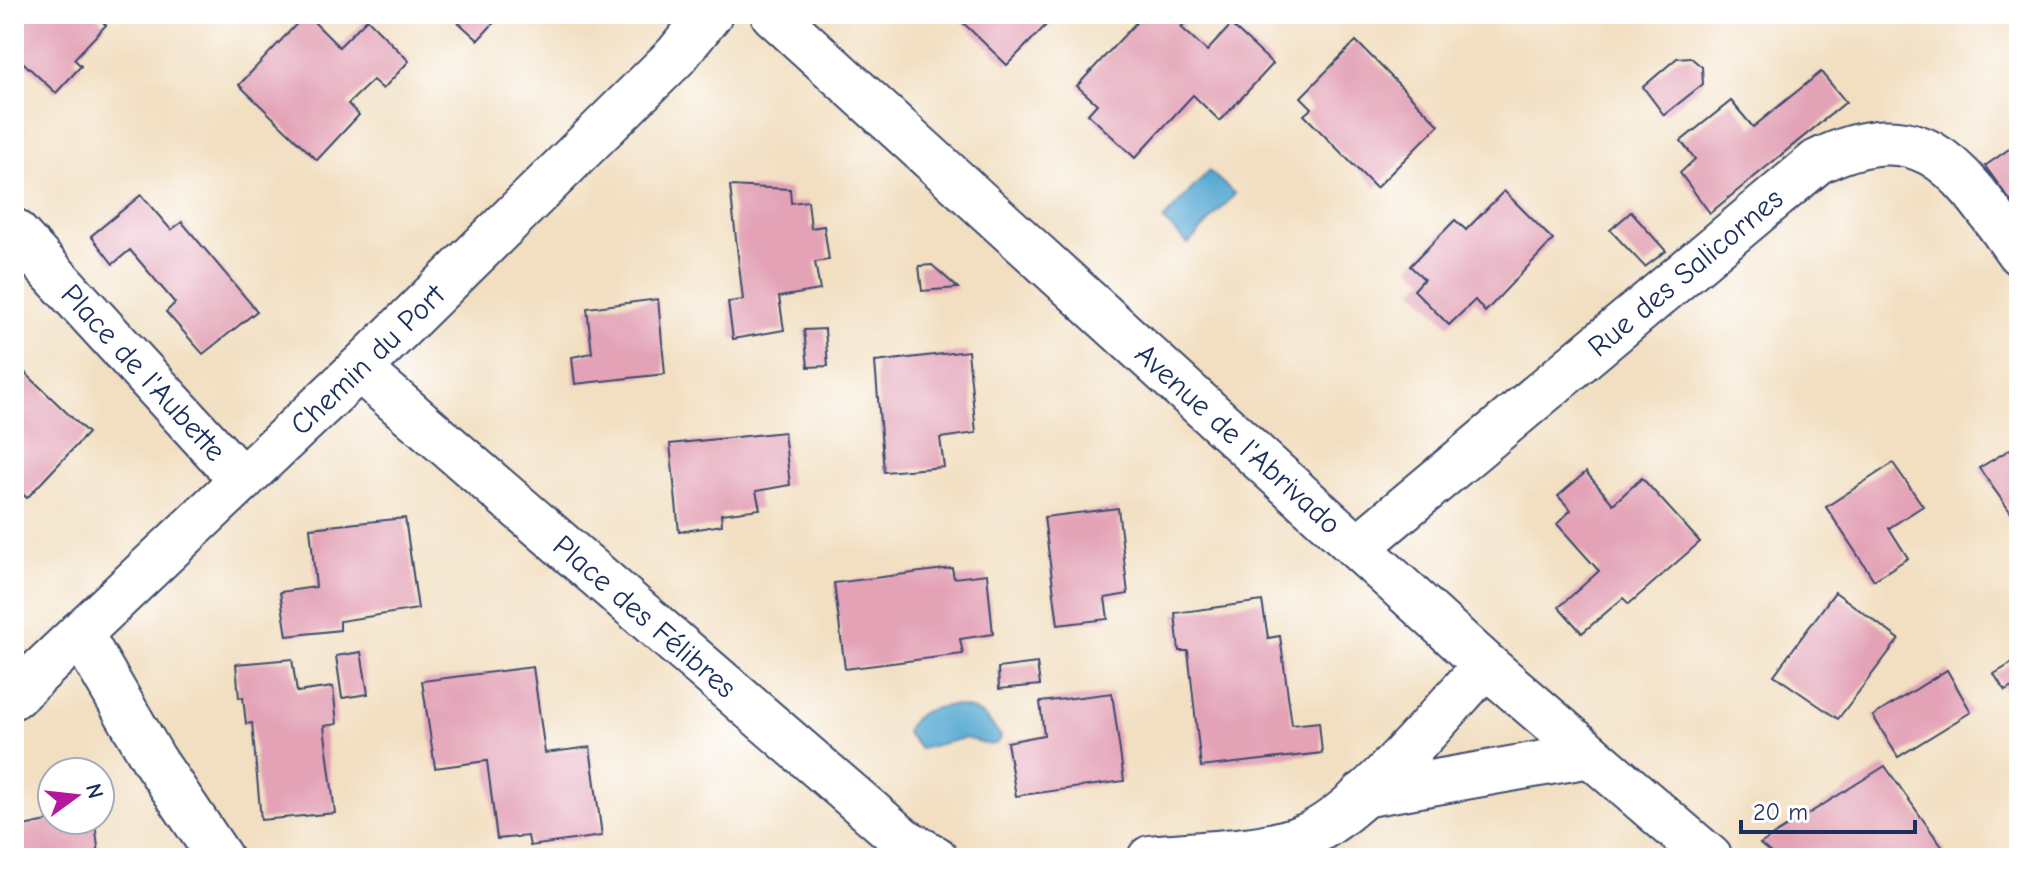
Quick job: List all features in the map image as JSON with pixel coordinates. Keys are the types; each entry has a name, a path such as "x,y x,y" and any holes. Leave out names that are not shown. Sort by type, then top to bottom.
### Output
{"street":[{"name":"Chemin du Port","path":"14,696 359,369 676,56 710,14"},
{"name":"Avenue de l'Abrivado","path":"773,14 1486,665 1710,858"},
{"name":"Rue des Salicornes","path":"1359,546 1817,162 1851,145 1895,142 1934,153 1965,178 2019,253"},
{"name":"Place de l'Aubette","path":"14,231 242,480"},
{"name":"Place des Félibres","path":"359,369 902,839 935,858"},
{"path":"80,633 154,760 220,858"},
{"path":"1164,857 1273,844 1303,837 1337,819 1486,665"},
{"path":"1362,795 1590,755"}],"water":[{"path":"1209,171 1235,194 1188,244 1163,220"},
{"path":"953,705 975,711 986,719 1001,737 998,743 990,745 965,738 920,749 906,732 913,719 931,709"}],"building":[{"path":"14,14 94,14 106,25 74,59 81,66 56,93 14,54"},
{"path":"306,14 339,47 367,19 409,61 383,89 373,80 348,104 359,115 317,160 239,85"},
{"path":"449,14 502,14 478,40"},
{"path":"954,14 1057,14 1007,65"},
{"path":"1144,14 1176,14 1186,22 1181,27 1207,51 1231,25 1273,64 1220,121 1193,95 1135,158 1088,114 1097,104 1077,86"},
{"path":"1356,41 1439,125 1376,188 1304,115 1312,108 1301,97"},
{"path":"1690,57 1702,67 1703,84 1664,115 1643,87 1677,58"},
{"path":"1821,72 1846,102 1710,213 1680,173 1695,159 1681,141 1731,101 1753,127"},
{"path":"2019,142 2019,213 1985,166"},
{"path":"730,186 790,189 791,203 808,201 811,228 824,226 829,260 815,262 820,290 779,297 784,330 733,339 728,302 743,300"},
{"path":"1504,191 1553,240 1485,312 1475,300 1449,325 1414,290 1424,279 1410,266 1455,220 1466,230"},
{"path":"141,195 171,230 182,222 257,311 203,354 166,312 175,303 130,250 113,264 91,236"},
{"path":"1631,212 1666,251 1645,267 1610,230"},
{"path":"932,265 958,288 922,291 919,266"},
{"path":"658,299 665,374 575,384 572,357 592,353 587,308"},
{"path":"825,329 828,366 808,367 804,330"},
{"path":"968,351 976,433 940,438 944,467 884,472 875,362"},
{"path":"14,362 88,433 27,498 14,486"},
{"path":"784,432 790,485 756,491 760,509 721,514 722,525 679,532 670,444"},
{"path":"2019,444 2019,524 1979,468"},
{"path":"1893,463 1923,506 1889,528 1908,558 1874,580 1826,507"},
{"path":"1586,472 1613,504 1642,478 1700,542 1629,604 1623,598 1582,633 1559,607 1599,571 1557,524 1571,510 1558,496"},
{"path":"1118,508 1128,594 1105,598 1108,619 1058,625 1044,517"},
{"path":"405,518 418,609 340,621 340,630 287,636 280,592 316,587 310,528"},
{"path":"952,568 954,578 987,574 993,634 960,639 963,654 845,669 834,583"},
{"path":"1835,592 1899,639 1838,719 1774,675"},
{"path":"1262,601 1268,638 1280,636 1292,725 1319,722 1322,753 1201,767 1188,651 1179,651 1175,613"},
{"path":"361,652 368,694 342,698 336,656"},
{"path":"292,659 297,692 333,687 337,724 324,726 335,813 261,820 252,723 246,724 243,697 239,698 236,664"},
{"path":"2019,659 2019,683 2005,691 1994,674"},
{"path":"1037,663 1040,685 999,689 998,668"},
{"path":"533,667 545,753 590,747 602,836 530,846 528,836 497,839 487,761 435,768 422,681"},
{"path":"1947,670 1971,712 1898,757 1873,716"},
{"path":"1112,693 1124,781 1016,796 1007,742 1044,735 1040,702"},
{"path":"1885,766 1950,858 1777,858 1760,844"},
{"path":"36,823 36,836 97,836 99,858 14,858 14,828"}]}
